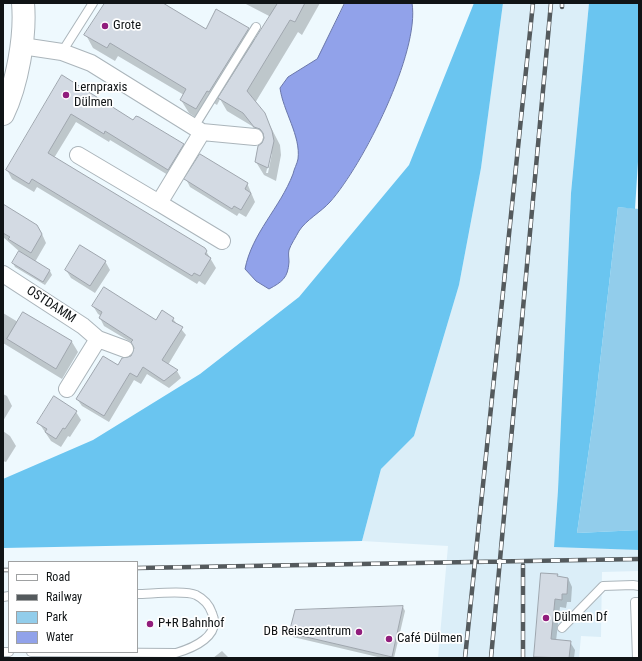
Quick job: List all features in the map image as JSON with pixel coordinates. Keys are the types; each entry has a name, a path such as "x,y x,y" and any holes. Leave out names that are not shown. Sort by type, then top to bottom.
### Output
{"street":[{"path":"3,114 8,104 22,46 23,3"},
{"path":"22,46 62,52 91,63 198,130 254,137"},
{"path":"159,203 198,130"},
{"path":"78,155 222,241"},
{"name":"OSTDAMM","path":"3,274 83,326 98,339 125,349"},
{"path":"67,389 98,339"}],"lane":[{"path":"62,52 93,3"},
{"path":"198,130 256,27"},
{"path":"562,628 603,586 639,586"},
{"path":"138,594 195,594 210,606 214,616 214,627 206,638 193,648 176,653 138,653"},
{"path":"637,658 634,602 639,602"}],"shaded area":[{"path":"474,3 503,3 481,168 459,285 414,436 381,469 362,541 3,548 3,479 93,440 200,374 299,297 409,165"},
{"path":"503,3 589,3 571,193 558,490 554,546 639,550 639,571 602,572 601,637 581,636 579,658 438,658 448,546 362,541 381,469 414,436 459,285 481,168"},
{"path":"589,3 639,3 639,146 635,209 618,207 594,414 577,533 639,530 639,550 554,547 558,490 571,193"}],"green space":[{"path":"618,207 639,209 639,530 577,533 594,414"}],"water":[{"path":"345,3 412,3 412,24 407,50 398,78 386,107 373,136 358,162 330,202 299,231 289,250 289,262 286,276 281,282 269,289 256,281 245,269 254,244 281,198 293,174 298,159 297,141 284,106 280,88 288,77 317,59"}],"building":[{"path":"105,3 163,3 206,29 216,9 249,28 209,92 207,91 196,109 180,100 186,89 110,43 107,48 84,35"},
{"path":"278,3 305,3 295,22 290,20 247,91 265,113 272,131 274,141 268,168 255,162 258,146 262,143 264,138 263,133 260,129 254,127 243,113 218,98"},
{"path":"62,75 133,120 136,116 139,117 184,144 168,170 105,131 104,134 71,114 48,153 205,248 207,251 205,254 211,258 200,276 194,273 192,276 32,179 29,184 6,170"},
{"path":"200,154 248,183 245,189 251,193 241,210 234,206 232,209 184,179"},
{"path":"3,204 37,225 42,234 31,253 8,239 10,237 3,233"},
{"path":"80,245 106,261 90,286 65,270"},
{"path":"19,251 50,270 43,282 12,263"},
{"path":"104,287 156,320 162,310 174,318 172,321 183,327 162,360 178,370 164,381 143,367 137,377 130,373 104,416 76,399 103,356 118,365 122,358 131,356 134,348 131,342 133,340 99,318 102,312 92,306"},
{"path":"23,312 72,341 56,369 7,339"},
{"path":"54,396 77,411 56,439 45,432 47,429 37,423"},
{"name":"Dülmen Df","path":"541,573 558,574 557,576 568,578 567,594 562,594 562,600 555,599 551,639 571,641 569,658 534,657"},
{"path":"403,606 392,657 289,633 295,610"}],"railway":[{"path":"465,658 533,3"},
{"path":"491,658 551,3"},
{"path":"138,568 639,559"},
{"path":"523,565 523,658"},
{"path":"3,570 8,570"}],"place":[{"name":"Grote","path":"105,26"},
{"name":"Lernpraxis Dülmen","path":"66,95"},
{"name":"Dülmen Df","path":"546,618"},
{"name":"P+R Bahnhof","path":"150,624"},
{"name":"DB Reisezentrum","path":"359,632"},
{"name":"Café Dülmen","path":"389,639"}]}
